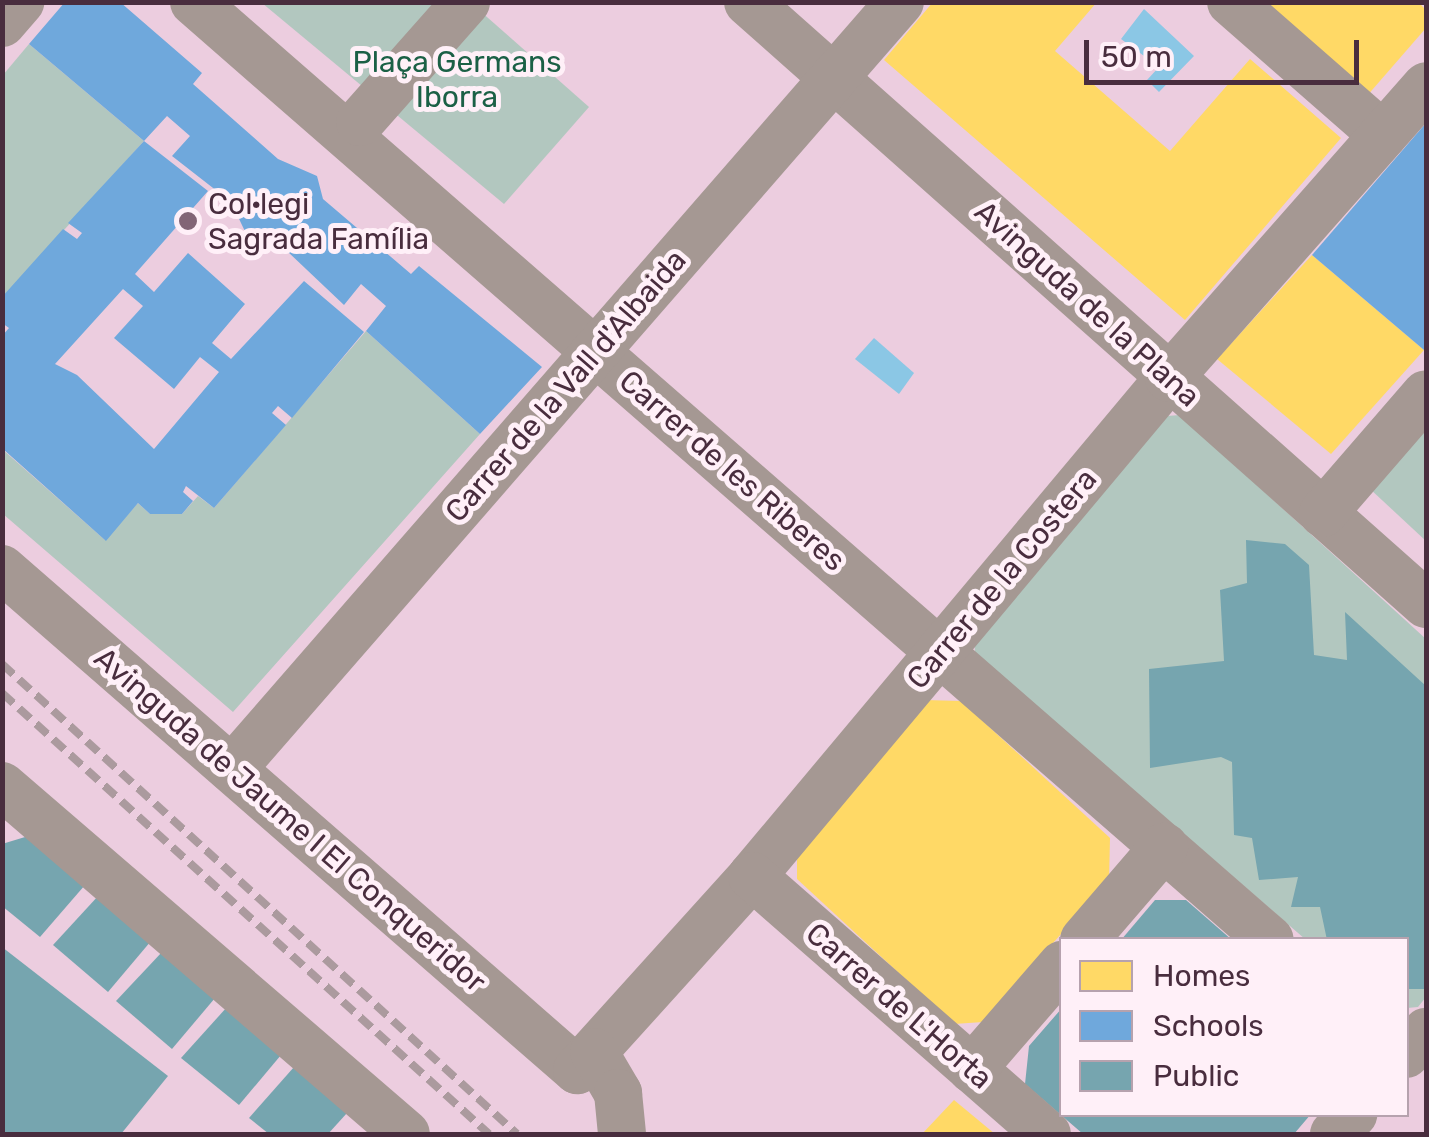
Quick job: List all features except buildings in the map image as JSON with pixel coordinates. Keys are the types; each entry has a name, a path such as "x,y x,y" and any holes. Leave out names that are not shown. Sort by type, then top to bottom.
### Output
{"street":[{"path":"2,23 20,2"},
{"name":"Carrer de les Riberes","path":"194,2 1267,937"},
{"path":"360,122 466,2"},
{"name":"Avinguda de la Plana","path":"748,2 1426,604"},
{"name":"Carrer de la Vall d'Albaida","path":"232,770 900,2"},
{"path":"1231,2 1383,135"},
{"name":"Carrer de la Costera","path":"585,1061 752,876 1169,378 1426,86"},
{"path":"1323,514 1426,394"},
{"name":"Avinguda de Jaume I El Conqueridor","path":"2,570 232,770 585,1061 618,1094 622,1134"},
{"path":"8,801 406,1134"},
{"path":"1087,937 1164,847"},
{"name":"Carrer de L'Horta","path":"752,876 1046,1134"},
{"path":"972,1069 1059,968"},
{"path":"1409,1051 1426,1032"}],"green space":[{"name":"Plaça Germans Iborra","path":"262,3 471,3 589,107 504,204"},
{"path":"29,44 144,141 3,298 3,75"},
{"path":"366,331 480,434 233,712 3,514 2,449 105,540 138,503 150,514 182,514 198,496 214,508"},
{"path":"1180,415 1426,639 1426,997 1418,1007 1409,1008 1409,937 1303,937 975,653 973,624 1154,417"},
{"path":"1426,421 1426,541 1369,488"}],"water":[{"path":"1144,9 1194,56 1159,92 1147,80 1159,67 1121,39"},
{"path":"874,338 914,373 899,394 855,359"}],"railway":[{"path":"2,664 517,1134"},
{"path":"2,693 489,1134"}],"place":[{"name":"Col·legi Sagrada Família","path":"188,221"}]}
